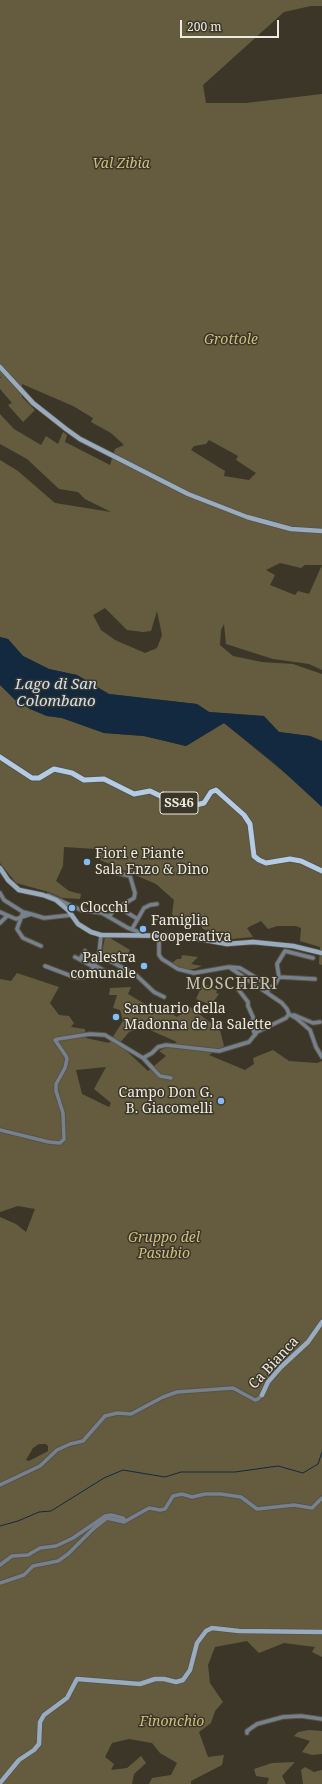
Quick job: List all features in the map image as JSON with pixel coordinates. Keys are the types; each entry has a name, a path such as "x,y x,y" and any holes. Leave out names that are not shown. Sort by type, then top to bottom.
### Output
{"main road":[{"name":"SS46","path":"0,757 32,778 39,778 54,769 72,773 84,780 104,779 134,794 150,792 173,802 186,805 196,806 204,803 211,792 216,790 244,815 250,824 254,856 259,860 275,863 290,859 296,860 311,864 322,871"}],"street":[{"path":"0,367 33,403 80,439 188,494 247,518 291,529 322,531"},
{"path":"0,868 6,877 19,890 52,896 73,907 98,911 138,932 138,934"},
{"path":"104,870 114,871 131,878 135,893 134,898 114,910 109,917"},
{"path":"0,876 6,877"},
{"path":"0,893 4,900 23,912 44,918 72,915"},
{"path":"43,895 56,900 85,929 101,935 138,934 182,936 227,944 253,942 293,946 322,953"},
{"path":"132,929 136,918 146,906 157,904"},
{"path":"120,907 136,918"},
{"path":"0,912 7,916 20,919 31,914"},
{"path":"23,912 17,929 19,934 23,938 41,946"},
{"path":"0,922 7,916"},
{"path":"46,966 74,977 81,978 88,975 99,955 101,935"},
{"path":"159,935 159,955 162,959 178,969 194,973 229,967 240,968 265,983"},
{"path":"80,959 85,951"},
{"path":"266,992 279,977 277,964 284,951 314,958"},
{"path":"99,955 136,975 154,992 164,997"},
{"path":"75,957 114,976"},
{"path":"229,967 282,1003 290,1015 310,1030 316,1047 322,1057"},
{"path":"279,977 315,979"},
{"path":"246,978 238,989 248,1002 248,1006 253,1017 253,1029 255,1035"},
{"path":"143,1058 152,1053 158,1047 166,1045 222,1051 249,1042 255,1035 266,1027 290,1015"},
{"path":"290,1015 313,1023 320,1022"},
{"path":"0,1130 49,1142 60,1143 64,1139 63,1113 56,1091 56,1084 65,1068 67,1059 56,1043 55,1040 58,1039 90,1034 105,1035 143,1058 160,1076 171,1078"},
{"name":"Ca Bianca","path":"0,1485 40,1466 57,1450 70,1444 83,1441 105,1416 132,1414 163,1397 177,1392 233,1388 255,1400 258,1399 262,1395 268,1382 308,1342 322,1322"},
{"path":"0,1583 24,1575 33,1566 58,1561 68,1554 93,1528 108,1518 121,1522 126,1521 149,1508 160,1510 166,1509 173,1496 182,1494 192,1497 205,1494 222,1494 241,1497 257,1509 294,1505 312,1508 322,1498"},
{"path":"0,1565 12,1556 28,1554 40,1548 56,1546 73,1538 105,1516 111,1515 123,1518 126,1521"},
{"path":"0,1783 19,1760 34,1750 39,1744 40,1722 44,1715 67,1698 77,1679 140,1684 155,1679 164,1679 176,1682 183,1680 190,1670 197,1643 206,1631 212,1628 239,1631 322,1632"},
{"path":"248,1734 247,1731 257,1724 283,1717 301,1716 322,1719"}],"green space":[{"path":"0,0 322,0 322,6 311,6 284,12 203,85 206,103 246,103 322,94 322,565 322,670 309,664 273,659 226,644 224,624 221,630 220,645 233,656 262,662 293,664 322,674 322,741 310,736 279,732 263,716 209,712 197,704 109,694 77,675 49,669 23,656 8,639 0,637 0,460 18,471 55,503 111,512 85,499 78,492 59,489 27,459 0,444 0,414 14,429 41,445 46,436 58,444 63,432 67,435 65,442 110,465 115,449 124,445 111,433 91,422 93,418 73,406 22,384 22,397 35,410 23,422 8,405 12,403 0,389 0,378 2,378 0,377","holes":["209,440 238,456 236,460 256,473 249,480 224,476 225,471 191,450 194,446 206,444","280,563 301,568 305,565 322,565 309,594 298,591 295,595 270,585 275,575 266,570","105,608 127,630 143,632 151,631 157,611 162,635 157,648 145,653 115,640 101,630 93,615"]},
{"path":"0,685 30,709 47,716 62,718 104,733 144,736 186,746 224,723 291,778 322,807 322,965 319,964 320,947 300,941 301,928 296,926 277,926 268,929 261,921 247,928 253,937 232,939 203,929 196,919 180,927 172,914 174,900 156,884 100,860 96,849 64,847 63,866 56,881 69,891 81,894 80,899 62,898 49,892 16,883 0,863"},
{"path":"105,937 110,938 130,950 122,964 102,953"},
{"path":"182,955 198,957 191,964 202,966 194,969 184,969 172,963 177,959 181,959"},
{"name":"Gruppo del Pasubio","path":"17,973 59,987 50,1003 59,1015 69,1016 74,1023 71,1027 85,1029 86,1038 109,1043 123,1021 120,1010 113,1008 117,995 109,995 110,988 131,987 128,994 160,1013 163,1008 177,1017 190,1007 220,1030 224,1046 209,1055 245,1070 254,1064 253,1058 273,1050 289,1061 317,1063 322,1061 322,1657 312,1652 315,1647 284,1643 259,1653 247,1641 215,1647 208,1665 210,1683 223,1702 215,1711 211,1723 199,1732 208,1757 224,1755 222,1765 191,1781 191,1784 149,1784 152,1778 171,1775 177,1763 160,1753 152,1743 129,1739 112,1743 105,1757 114,1764 111,1770 127,1768 141,1756 146,1763 134,1774 132,1784 0,1784 0,1217 16,1224 26,1232 35,1209 18,1206 0,1212 0,979 11,981","holes":["143,1027 177,1042 159,1051 166,1056 148,1071 119,1044 129,1032","106,1067 94,1089 111,1103 109,1107 82,1094 76,1070","39,1444 46,1444 48,1446 48,1451 29,1461 26,1460 33,1448"]},
{"path":"203,983 217,991 216,993 219,994 211,1005 196,999"},
{"path":"309,1730 322,1731 322,1754 312,1755 302,1752 310,1741 294,1736 298,1732"},
{"path":"295,1762 282,1776 286,1784 267,1784 269,1778 256,1776 254,1769 272,1763"},
{"path":"305,1767 314,1772 322,1770 322,1784 303,1784 301,1770"}],"water":[{"name":"Lago di San Colombano","path":"0,637 8,639 23,656 49,669 77,675 109,694 197,704 209,712 264,716 279,732 310,736 322,741 322,807 273,762 224,723 186,746 144,736 104,733 62,718 47,716 30,709 15,700 0,685"}],"waterway":[{"path":"0,1526 18,1521 39,1512 51,1511 104,1478 123,1470 165,1477 181,1472 235,1472 278,1466 303,1473 318,1464 322,1452"}],"place":[{"name":"Fiori e Piante Sala Enzo & Dino","path":"87,862"},
{"name":"Clocchi","path":"72,908"},
{"name":"Famiglia Cooperativa","path":"143,929"},
{"name":"Palestra comunale","path":"144,966"},
{"name":"Santuario della Madonna de la Salette","path":"116,1017"},
{"name":"Campo Don G. B. Giacomelli","path":"221,1101"}],"district":[{"name":"MOSCHERI","path":"232,984"}],"park label":[{"name":"Val Zibia","path":"121,164"},
{"name":"Grottole","path":"231,340"},
{"name":"Finonchio","path":"172,1722"}]}
